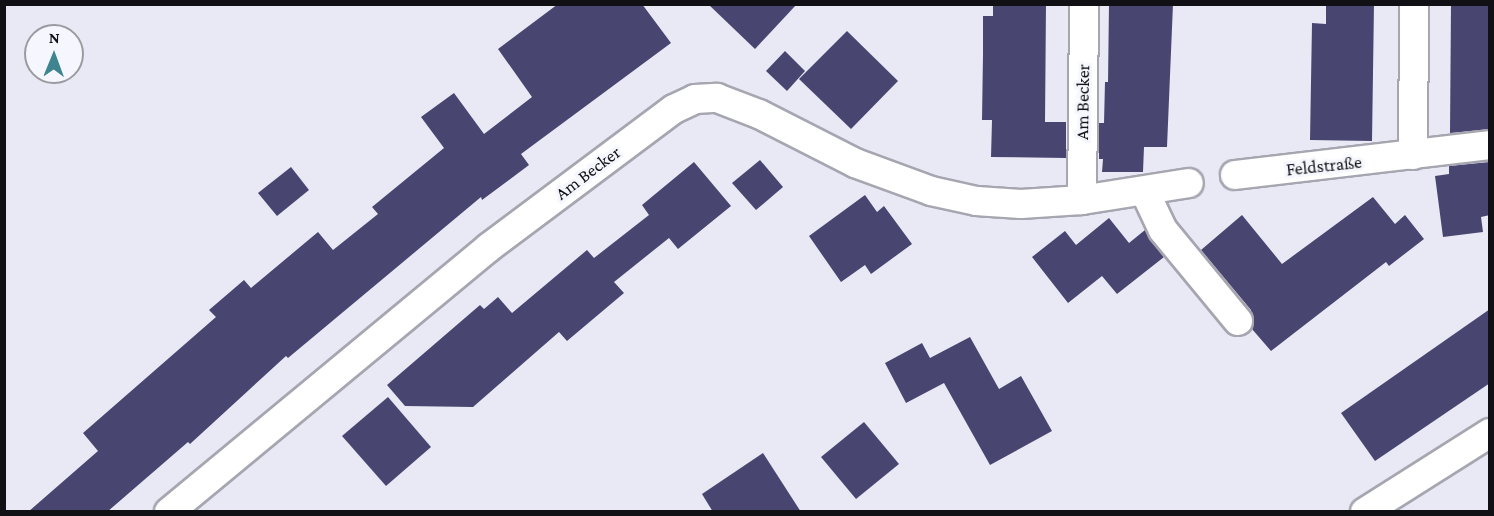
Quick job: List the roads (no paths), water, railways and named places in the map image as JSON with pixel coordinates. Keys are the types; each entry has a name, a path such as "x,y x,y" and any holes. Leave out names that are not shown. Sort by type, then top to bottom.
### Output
{"street":[{"name":"Am Becker","path":"1083,200 1084,4"},
{"path":"1413,155 1414,4"},
{"name":"Am Becker","path":"169,512 488,249 674,109 695,99 717,98 759,114 855,163 931,191 976,201 1021,204 1083,200 1145,192 1189,183"},
{"name":"Feldstraße","path":"1235,175 1490,145"},
{"path":"1145,192 1163,230 1238,321"},
{"path":"1365,512 1490,433"}]}
